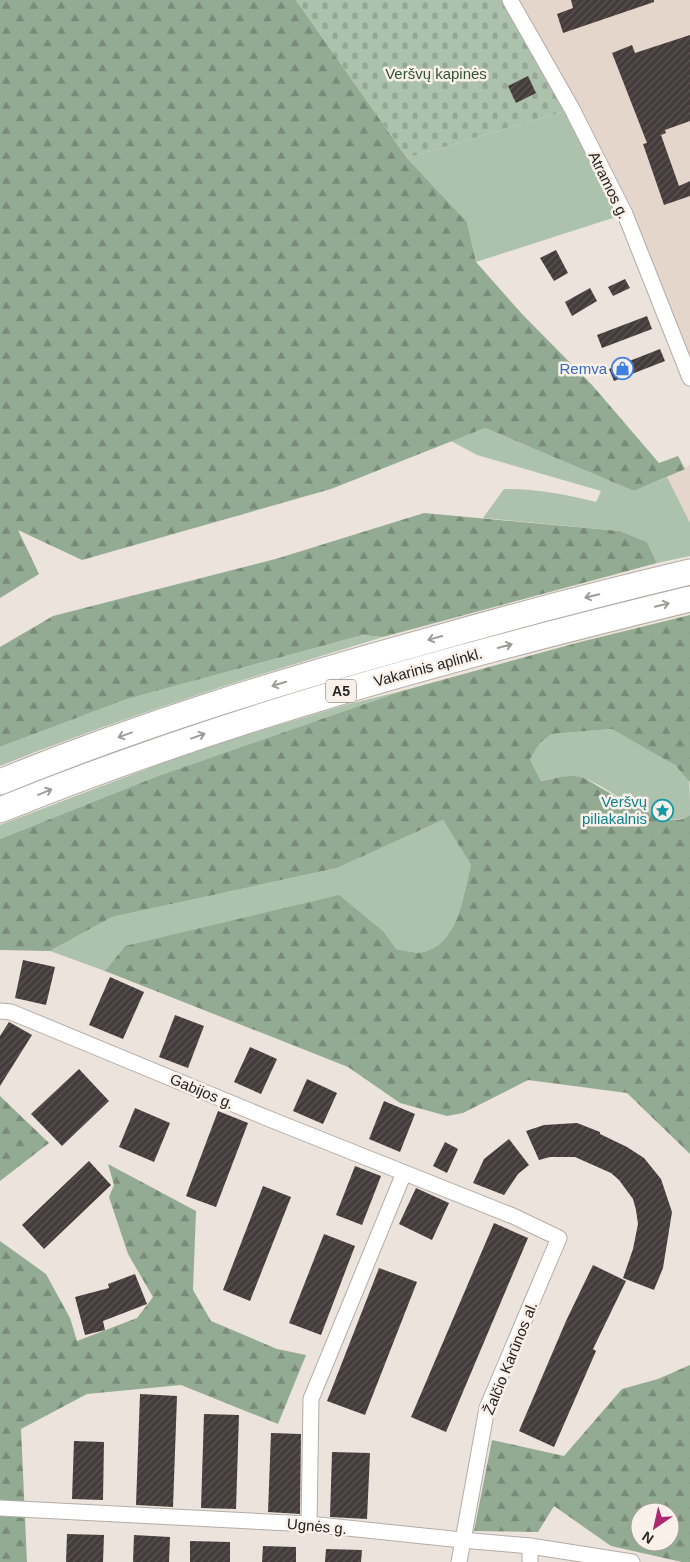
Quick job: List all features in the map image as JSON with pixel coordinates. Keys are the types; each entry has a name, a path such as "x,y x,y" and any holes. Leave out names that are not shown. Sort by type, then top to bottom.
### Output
{"highway":[{"name":"Vakarinis aplinkl.","path":"0,782 186,713 345,663 575,600 690,572"},
{"name":"Vakarinis aplinkl.","path":"0,810 52,789 204,734 359,686 690,598"}],"street":[{"name":"Atramos g.","path":"510,0 572,109 625,214 690,378"},
{"name":"Gabijos g.","path":"0,1011 12,1012 272,1120 513,1216 559,1238"},
{"path":"309,1524 311,1398 404,1173"},
{"name":"Žalčio Karūnos al.","path":"459,1562 488,1408 559,1238"},
{"name":"Ugnės g.","path":"0,1508 309,1524 530,1546 607,1560 632,1562"},
{"path":"530,1546 530,1562"}],"shaded area":[{"path":"510,0 690,0 690,378 625,214"},
{"path":"690,465 690,523 667,477"}],"green space":[{"path":"0,0 296,0 407,158 467,222 476,262 522,314 592,385 659,463 678,456 685,469 634,491 485,428 331,489 82,560 18,530 39,574 0,598"},
{"name":"Veršvų kapinės","path":"296,0 510,0 572,109 407,158"},
{"path":"572,109 625,214 476,262 467,222 407,158"},
{"path":"485,428 634,491 667,477 690,523 690,556 657,563 647,542 620,531 483,518 504,489 550,492 596,502 601,491 477,455 451,441"},
{"path":"424,513 620,531 647,542 657,563 383,637 363,635 127,699 0,747 0,647 53,616 279,558"},
{"path":"690,583 690,590 0,799 0,793 46,774 274,695 452,644"},
{"path":"690,615 690,782 675,765 612,729 552,734 540,743 530,759 541,781 562,776 584,778 630,804 656,816 676,820 690,815 690,1154 627,1093 528,1080 463,1113 447,1116 400,1103 348,1067 105,971 125,946 339,895 384,932 396,949 423,952 435,947 445,939 458,917 471,865 443,820 337,868 112,917 50,951 0,950 0,839 158,776 402,691 580,642"},
{"path":"363,635 383,637 142,713 0,766 0,747 127,699"},
{"path":"402,691 158,776 0,839 0,825 199,749 349,704"},
{"path":"613,729 666,758 684,773 689,780 690,815 678,819 665,819 636,807 583,778 567,776 541,781 530,759 540,743 552,734"},
{"path":"443,820 471,865 462,904 452,929 445,939 435,947 423,952 396,949 384,932 125,946 105,971 50,951 112,917 337,868"},
{"path":"0,1096 49,1143 0,1181"},
{"path":"108,1164 196,1211 193,1290 211,1321 277,1349 306,1355 278,1424 181,1385 87,1394 21,1429 27,1562 0,1562 0,1241 46,1274 70,1318 77,1341 137,1318 153,1297 128,1254 109,1197 114,1185"},
{"path":"690,1365 690,1562 682,1562 638,1552 680,1552 680,1502 630,1502 630,1550 611,1546 554,1506 538,1532 474,1531 492,1440 564,1456 622,1389 658,1379"}],"building":[{"path":"571,0 654,0 654,2 563,33 557,14 573,8"},
{"path":"690,35 690,121 665,130 666,133 661,135 679,186 690,181 690,196 664,205 643,144 647,143 612,53 632,45 635,53"},
{"path":"528,76 536,93 516,103 508,86"},
{"path":"556,250 568,273 554,281 540,258"},
{"path":"625,279 630,288 613,296 608,287"},
{"path":"590,288 597,301 572,316 565,302"},
{"path":"647,316 652,329 602,348 597,335"},
{"path":"660,349 665,361 614,381 609,369"},
{"path":"23,960 55,967 46,1005 15,998"},
{"path":"110,977 144,992 123,1039 89,1025"},
{"path":"175,1015 204,1026 188,1068 159,1057"},
{"path":"9,1022 32,1035 0,1086 0,1036"},
{"path":"250,1047 277,1059 261,1094 234,1082"},
{"path":"79,1069 109,1101 62,1146 31,1114"},
{"path":"307,1079 337,1093 323,1124 293,1111"},
{"path":"384,1101 415,1114 400,1152 369,1139"},
{"path":"135,1108 170,1123 154,1162 119,1147"},
{"path":"218,1111 248,1123 216,1207 186,1196"},
{"path":"577,1123 600,1132 600,1134 627,1147 644,1158 661,1179 672,1212 663,1268 654,1290 623,1278 633,1249 638,1224 633,1199 619,1180 611,1173 575,1157 550,1157 539,1160 526,1131 544,1125"},
{"path":"509,1139 529,1165 518,1174 504,1195 473,1183 484,1159"},
{"path":"445,1142 458,1149 447,1173 433,1166"},
{"path":"89,1161 111,1185 44,1249 22,1225"},
{"path":"355,1166 381,1176 362,1225 336,1215"},
{"path":"263,1186 291,1197 250,1301 223,1290"},
{"path":"416,1188 449,1203 432,1240 399,1224"},
{"path":"494,1223 528,1238 446,1432 411,1417"},
{"path":"324,1234 355,1246 321,1335 289,1323"},
{"path":"593,1265 626,1281 593,1349 596,1351 554,1447 519,1431 566,1321"},
{"path":"379,1268 417,1282 365,1415 327,1401"},
{"path":"135,1274 147,1304 103,1321 105,1330 85,1335 75,1297 109,1288 108,1284"},
{"path":"140,1394 177,1396 173,1507 136,1505"},
{"path":"204,1414 239,1415 236,1509 201,1508"},
{"path":"271,1433 301,1434 300,1514 268,1512"},
{"path":"74,1441 104,1442 103,1500 72,1499"},
{"path":"332,1452 370,1453 367,1519 330,1517"},
{"path":"67,1534 104,1535 103,1562 66,1562"},
{"path":"134,1535 170,1537 169,1562 133,1562"},
{"path":"190,1541 230,1542 230,1562 190,1562"},
{"path":"263,1546 296,1547 296,1562 262,1562"},
{"path":"326,1549 362,1550 361,1562 325,1562"}],"place":[{"name":"Remva","path":"623,368"},
{"name":"Veršvų piliakalnis","path":"663,810"}]}
